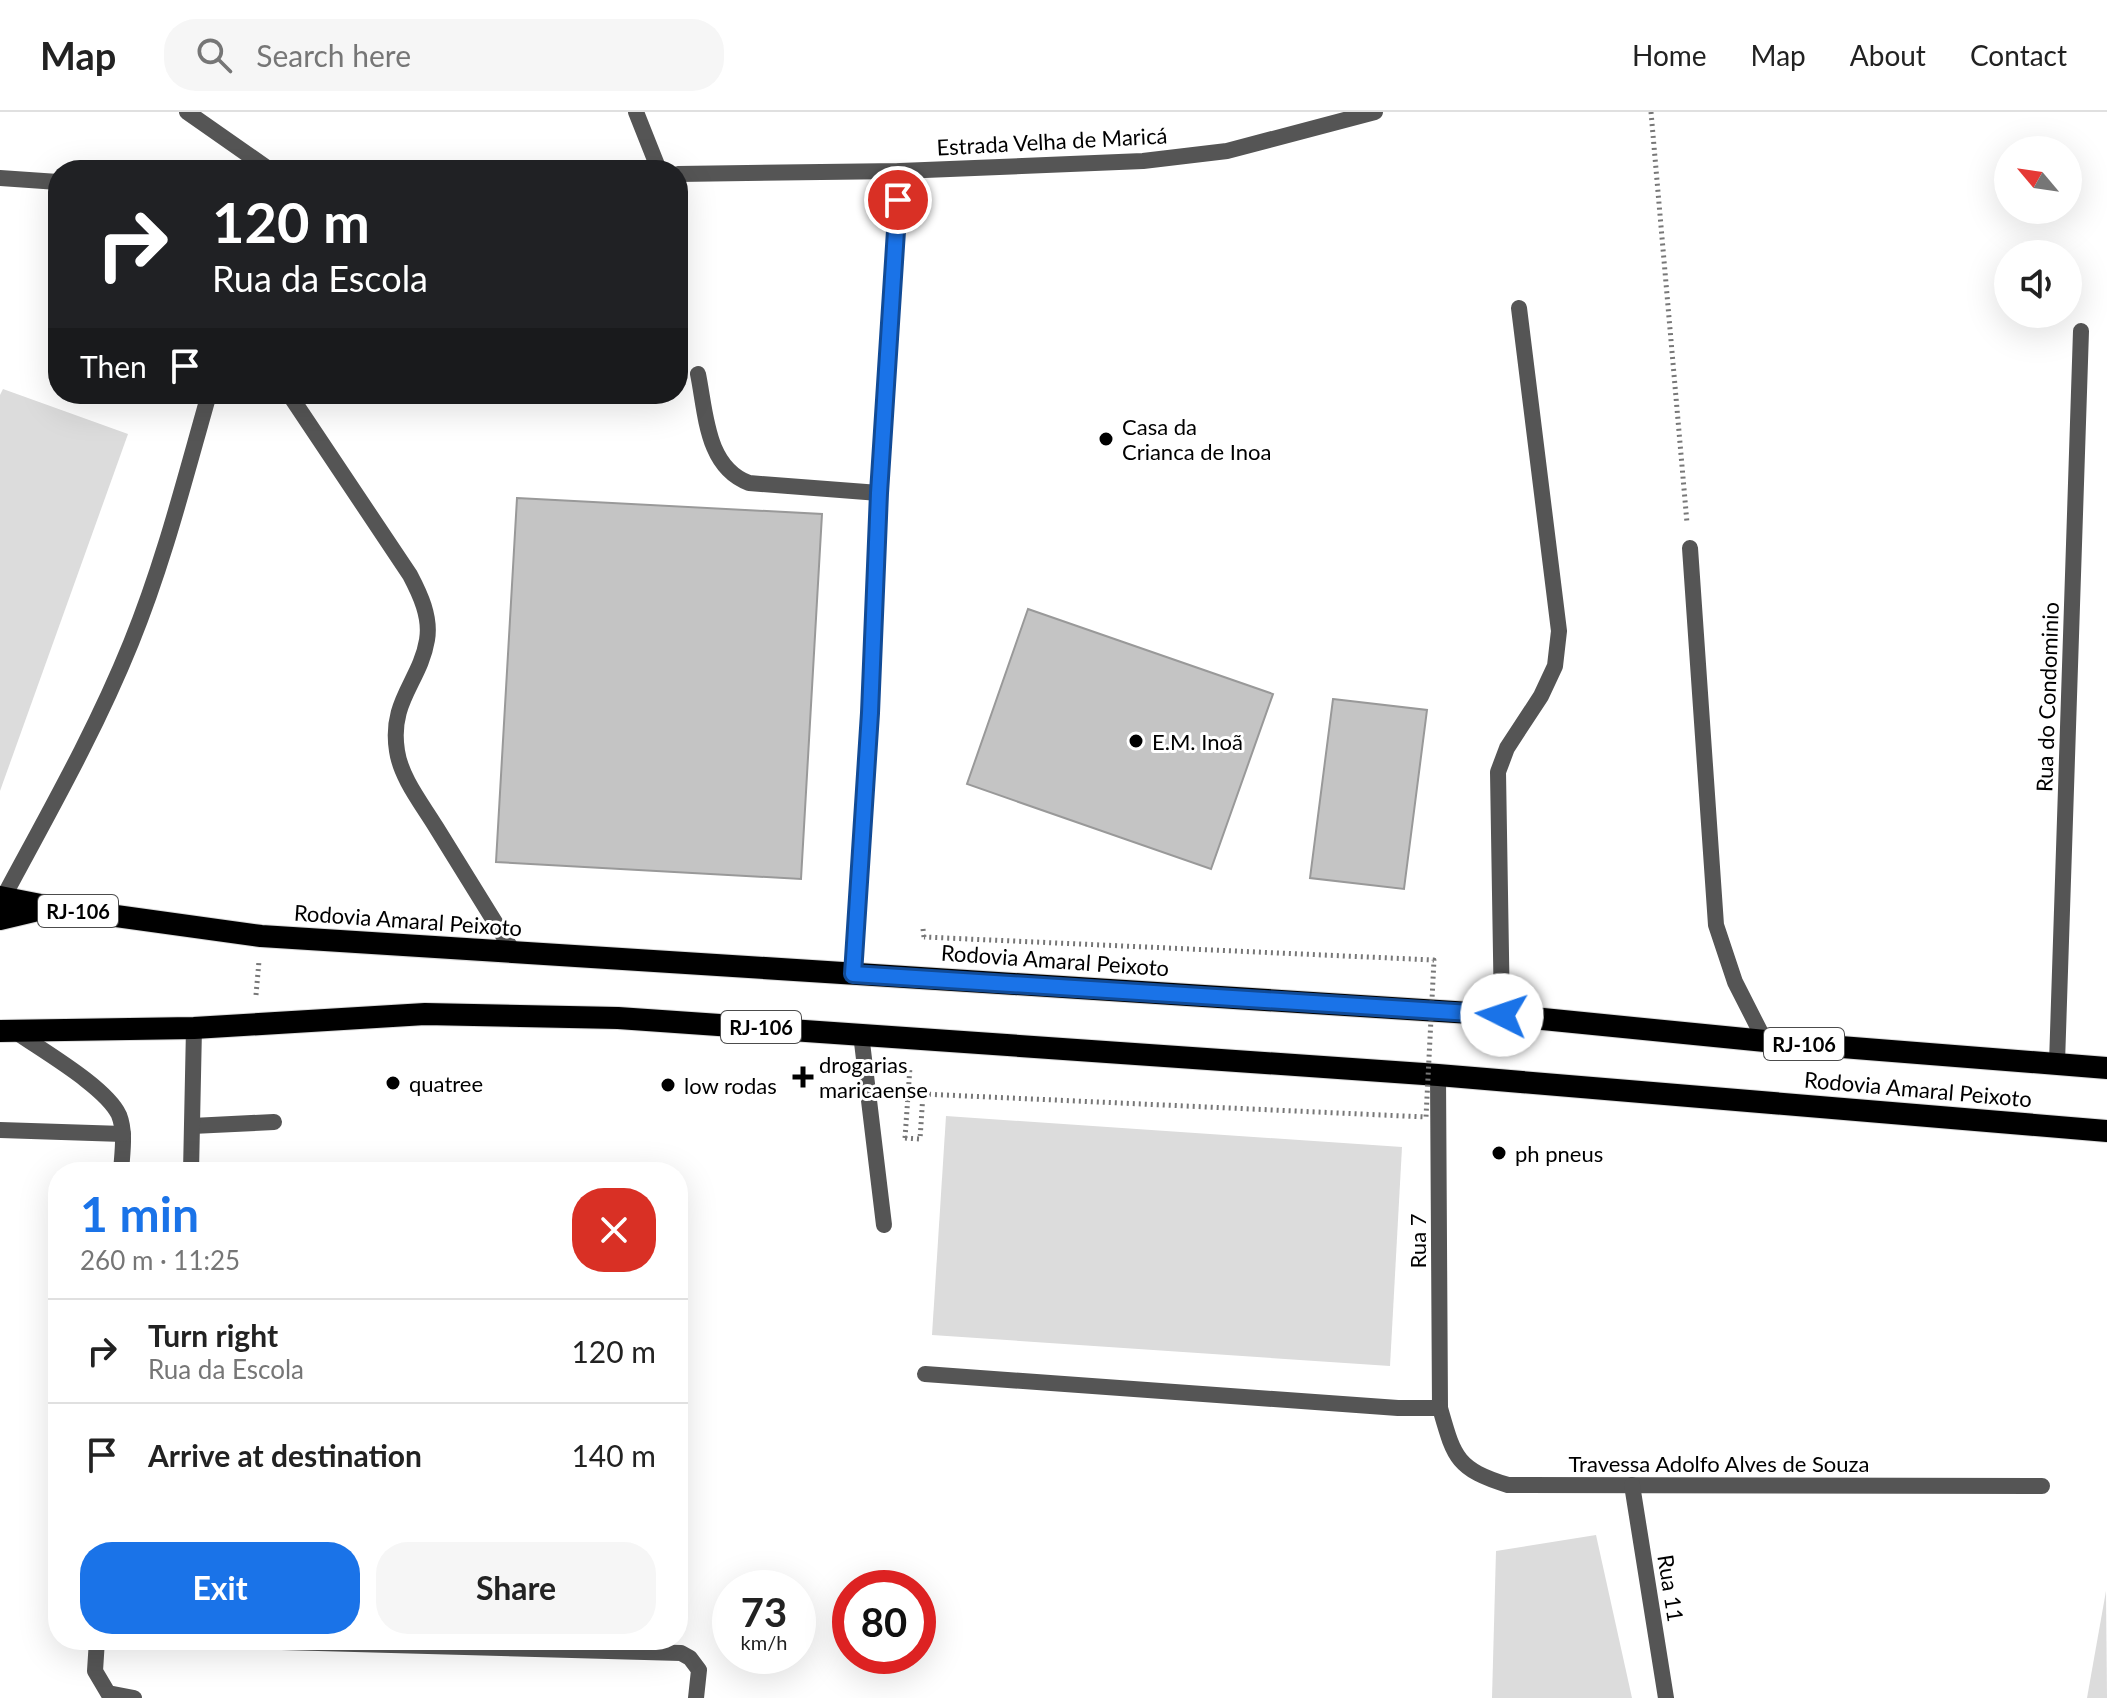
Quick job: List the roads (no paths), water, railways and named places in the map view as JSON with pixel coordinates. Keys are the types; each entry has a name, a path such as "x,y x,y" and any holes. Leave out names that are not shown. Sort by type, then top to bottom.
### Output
{"highway":[{"name":"Rodovia Amaral Peixoto","path":"1,905 51,907 261,936 1502,1015 1765,1041 2107,1068"},
{"name":"Rodovia Amaral Peixoto","path":"8,1031 194,1028 425,1014 618,1018 1438,1075 2107,1131"}],"street":[{"path":"187,112 256,160"},
{"path":"636,112 655,160"},
{"name":"Estrada Velha de Maricá","path":"688,174 900,171 1143,161 1227,151 1375,112"},
{"path":"853,974 900,171"},
{"path":"0,178 48,181"},
{"path":"1502,1015 1498,772 1507,748 1541,696 1555,666 1559,631 1519,308"},
{"name":"Rua do Condominio","path":"2057,1063 2081,331"},
{"path":"698,374 716,455 735,478 749,483 879,493"},
{"path":"1,905 91,735 131,642 172,528 206,404"},
{"path":"296,404 421,596 427,638 399,709 397,754 412,788 514,953"},
{"path":"1690,548 1716,925 1735,982 1765,1041"},
{"path":"191,1162 194,1028"},
{"path":"8,1031 105,1096 119,1116 123,1134 122,1162"},
{"path":"861,1034 884,1225"},
{"name":"Rua 7","path":"1438,1075 1440,1408"},
{"path":"192,1126 274,1122"},
{"path":"0,1130 123,1134"},
{"path":"925,1374 1398,1408 1440,1408"},
{"name":"Travessa Adolfo Alves de Souza","path":"1440,1408 1452,1451 1478,1476 1508,1485 2042,1486"},
{"name":"Rua 11","path":"1632,1485 1666,1698"},
{"path":"96,1650 95,1671 108,1693 134,1698"},
{"path":"573,1650 681,1653 690,1658 699,1670 696,1698"}],"place":[{"name":"Casa da Crianca de Inoa","path":"1106,439"},
{"name":"E.M. Inoã","path":"1136,741"},
{"name":"drogarias maricaense","path":"803,1077"},
{"name":"quatree","path":"393,1083"},
{"name":"low rodas","path":"668,1085"},
{"name":"ph pneus","path":"1499,1153"}]}
